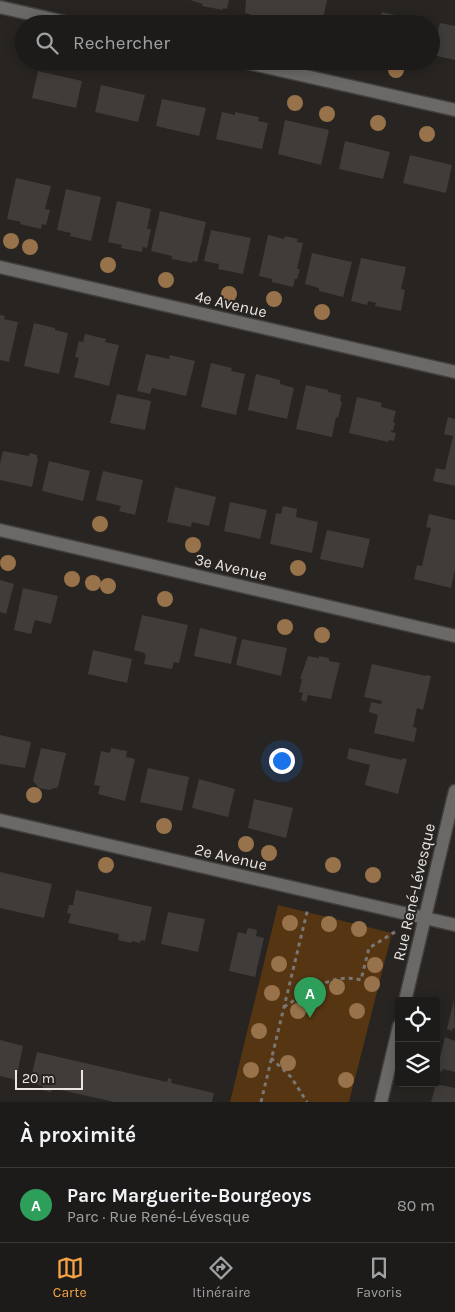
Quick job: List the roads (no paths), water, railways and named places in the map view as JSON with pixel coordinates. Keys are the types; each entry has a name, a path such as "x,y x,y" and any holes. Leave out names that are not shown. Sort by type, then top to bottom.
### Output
{"street":[{"path":"0,7 35,15"},
{"path":"279,70 455,110"},
{"name":"4e Avenue","path":"0,267 455,372"},
{"name":"3e Avenue","path":"0,530 455,636"},
{"name":"Rue René-Lévesque","path":"406,997 455,791"},
{"name":"2e Avenue","path":"0,820 455,925"},
{"path":"381,1102 395,1042"}],"place":[{"name":"Parc Marguerite-Bourgeoys","path":"310,1018"}]}
